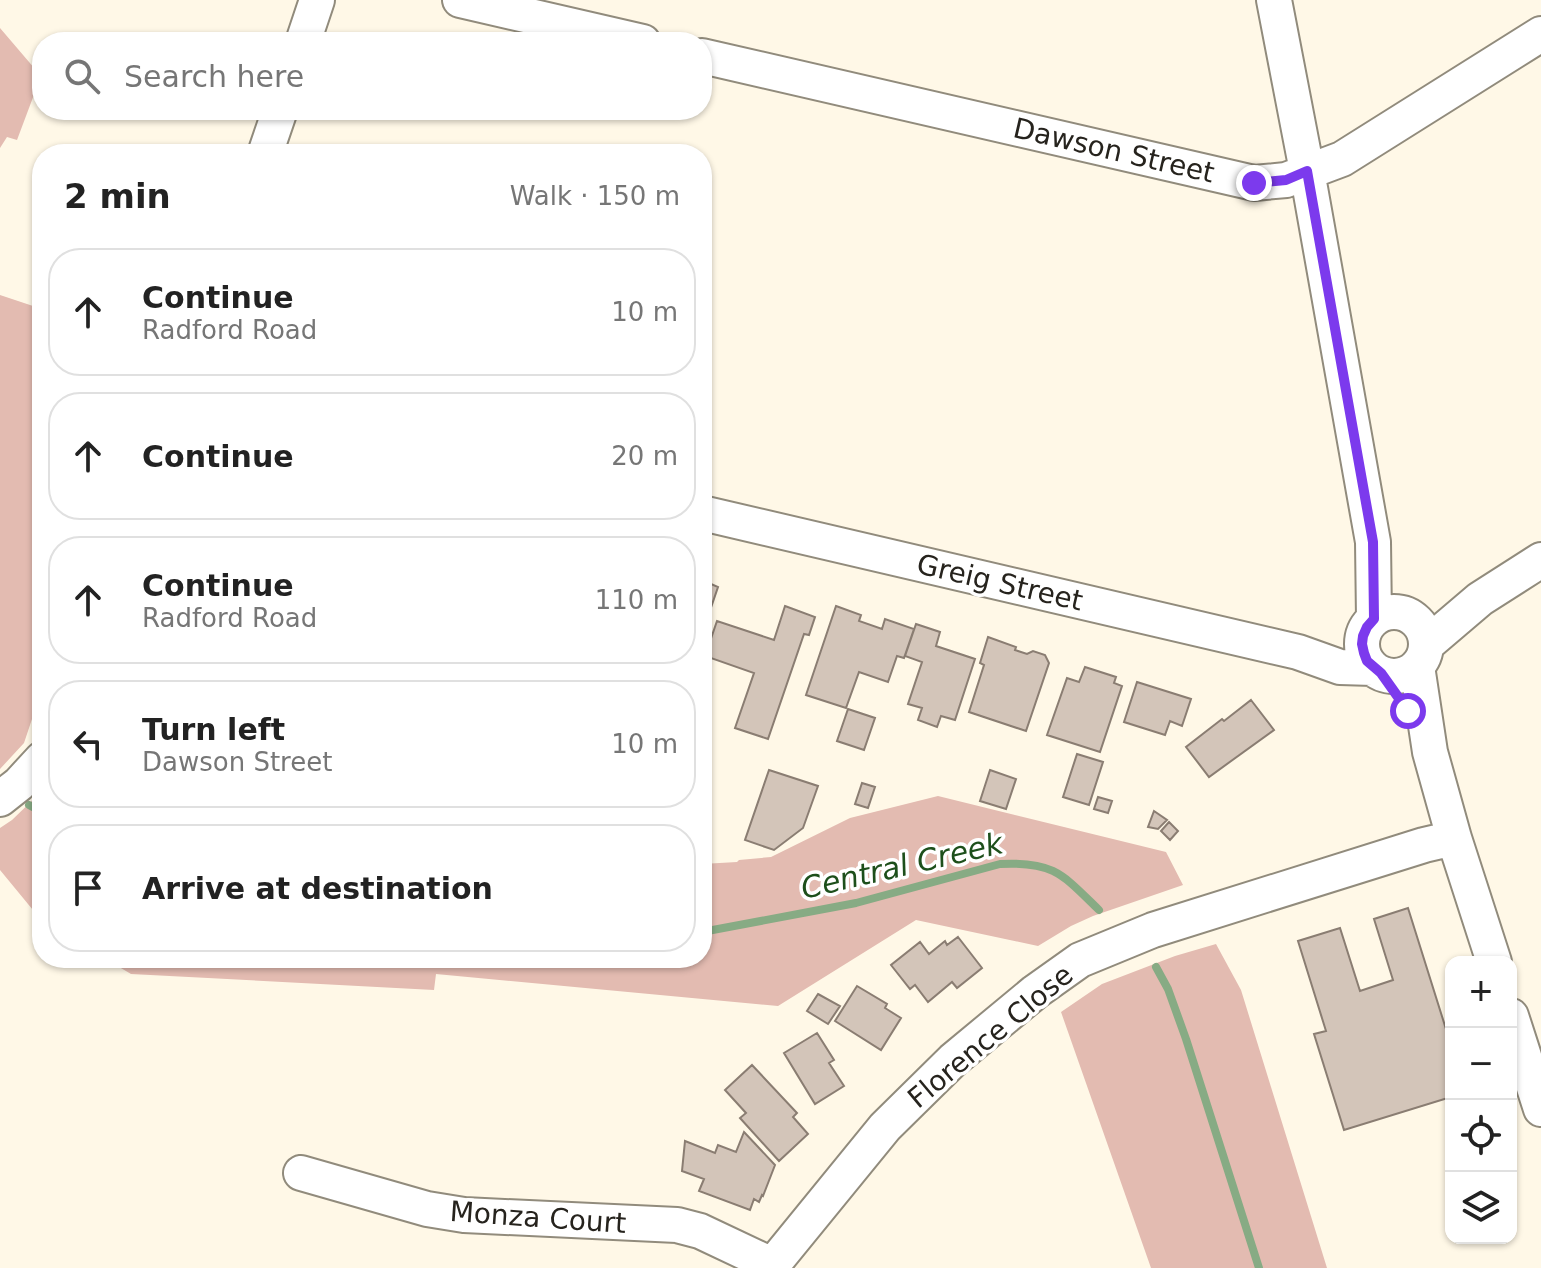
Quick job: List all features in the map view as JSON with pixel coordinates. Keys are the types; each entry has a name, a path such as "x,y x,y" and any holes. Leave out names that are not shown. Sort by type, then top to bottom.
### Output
{"street":[{"path":"306,32 317,0"},
{"path":"460,0 599,32"},
{"path":"1274,0 1373,542 1368,627 1362,644 1364,653 1407,708 1430,752"},
{"name":"Dawson Street","path":"712,58 1254,183 1286,180 1342,159 1541,34"},
{"path":"268,144 277,120"},
{"name":"Greig Street","path":"712,515 1298,652 1340,667 1377,670"},
{"path":"1373,542 1417,638 1430,752 1492,956"},
{"path":"1377,670 1390,676 1409,672 1417,638 1541,560"},
{"path":"1368,627 1382,614 1400,612 1417,638"},
{"name":"Greig Street","path":"1298,652 1341,645 1368,627"},
{"path":"0,799 32,770"},
{"name":"Florence Close","path":"771,1267 896,1116 953,1060 1035,992 1080,960 1153,930 1454,838"},
{"path":"1516,1028 1535,1070 1541,1109"},
{"name":"Monza Court","path":"301,1173 427,1209 464,1215 677,1225 700,1231 771,1267"}],"shaded area":[{"path":"0,28 32,65 32,100 17,140 7,137 0,148"},
{"path":"0,295 32,306 32,719 24,743 0,769"},
{"path":"938,796 1166,852 1183,885 1093,916 1038,946 916,920 778,1006 436,974 434,990 131,974 121,968 712,968 712,863 771,857 850,818"},
{"path":"32,801 32,909 0,870 0,828"},
{"path":"1216,944 1241,990 1327,1268 1151,1268 1061,1012 1102,984"}],"building":[{"path":"712,584 718,587 712,605"},
{"path":"785,606 815,617 809,635 804,634 768,739 735,728 754,673 712,658 712,636 717,621 774,640"},
{"path":"836,606 861,615 859,621 882,629 885,619 914,629 904,658 897,656 888,682 859,672 846,708 806,695"},
{"path":"916,624 940,632 936,646 975,659 955,720 941,716 937,727 918,720 922,708 908,704 922,662 905,656"},
{"path":"988,637 1027,654 1033,651 1045,655 1049,663 1026,731 969,712 984,665 980,663"},
{"path":"1085,667 1116,677 1114,683 1122,686 1100,752 1047,735 1067,678 1079,682"},
{"path":"1137,682 1191,699 1182,726 1170,721 1165,735 1124,722"},
{"path":"1251,700 1274,730 1209,777 1186,747"},
{"path":"848,709 875,718 864,750 837,741"},
{"path":"1077,754 1103,762 1089,805 1063,797"},
{"path":"769,770 818,786 803,828 774,850 745,840"},
{"path":"990,770 1016,779 1006,809 980,801"},
{"path":"862,783 875,787 868,808 855,804"},
{"path":"1098,797 1112,801 1108,813 1094,809"},
{"path":"1154,811 1167,820 1158,829 1148,827"},
{"path":"1169,822 1178,831 1170,840 1161,831"},
{"path":"1408,908 1445,1026 1445,1099 1344,1130 1314,1034 1326,1031 1298,941 1340,928 1360,991 1393,980 1374,919"},
{"path":"958,937 982,968 957,988 952,982 928,1002 915,985 910,989 891,965 920,942 929,954 945,941 947,945"},
{"path":"857,986 887,1004 885,1008 901,1018 881,1050 835,1021"},
{"path":"818,994 840,1006 828,1024 807,1011"},
{"path":"817,1033 834,1060 829,1063 844,1086 815,1104 784,1053"},
{"path":"752,1065 797,1113 793,1117 808,1134 779,1161 740,1118 746,1113 725,1090"},
{"path":"744,1132 775,1165 763,1196 759,1202 754,1199 750,1210 699,1191 704,1179 682,1171 685,1141 715,1153 718,1145 736,1152"}],"waterway":[{"name":"Central Creek","path":"712,930 856,903 1000,864 1046,868 1066,879 1099,910"},
{"name":"Central Creek","path":"1156,967 1168,989 1186,1039 1259,1268"}],"route":[{"path":"1254,183 1286,180 1307,171 1373,542 1374,619 1367,627 1362,644 1367,661 1381,673 1408,711"}]}
